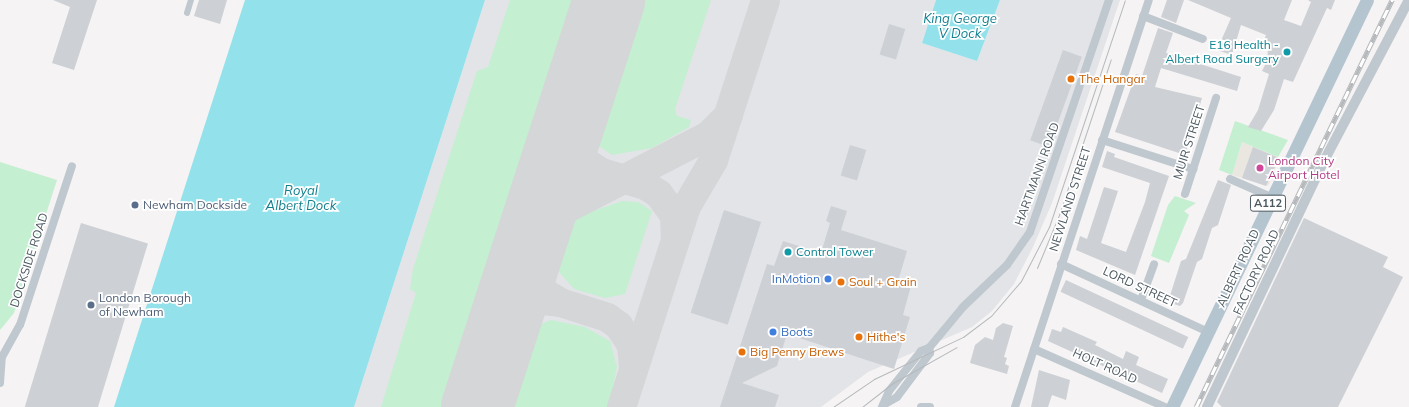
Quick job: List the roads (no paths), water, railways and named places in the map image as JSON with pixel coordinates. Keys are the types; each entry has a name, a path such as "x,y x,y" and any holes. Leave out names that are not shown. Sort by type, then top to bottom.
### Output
{"main road":[{"name":"ALBERT ROAD","path":"1172,407 1271,197 1367,0"}],"street":[{"path":"187,13 191,0"},
{"name":"HARTMANN ROAD","path":"884,406 889,391 921,351 929,348 963,307 1007,265 1030,232 1109,0"},
{"name":"NEWLAND STREET","path":"1015,407 1142,16 1149,0"},
{"name":"FACTORY ROAD","path":"1207,407 1325,159 1408,0"},
{"path":"1142,16 1203,39"},
{"name":"MUIR STREET","path":"1185,194 1216,98"},
{"path":"1102,140 1193,169"},
{"name":"DOCKSIDE ROAD","path":"0,383 1,357 20,325 72,166"},
{"path":"1230,179 1271,197"},
{"name":"LORD STREET","path":"1061,264 1208,332"},
{"path":"1141,300 1154,264"},
{"name":"HOLT ROAD","path":"1034,349 1165,407"}],"water":[{"name":"Royal Albert Dock","path":"245,0 485,0 354,407 114,407"},
{"name":"King George V Dock","path":"936,0 1000,0 977,61 922,43"}],"tram line":[{"path":"833,407 874,379 963,337 991,316 1021,281 1049,227 1125,0"},
{"path":"1037,268 1059,215 1111,59"},
{"path":"862,407 893,383 957,347"}],"railway":[{"path":"1196,407 1392,0"}],"place":[{"name":"E16 Health - Albert Road Surgery","path":"1287,52"},
{"name":"The Hangar","path":"1071,79"},
{"name":"London City Airport Hotel","path":"1260,168"},
{"name":"Newham Dockside","path":"135,205"},
{"name":"Control Tower","path":"788,252"},
{"name":"InMotion","path":"828,279"},
{"name":"Soul + Grain","path":"841,282"},
{"name":"London Borough of Newham","path":"91,305"},
{"name":"Boots","path":"773,332"},
{"name":"Hithe's","path":"859,337"},
{"name":"Big Penny Brews","path":"742,352"}]}
